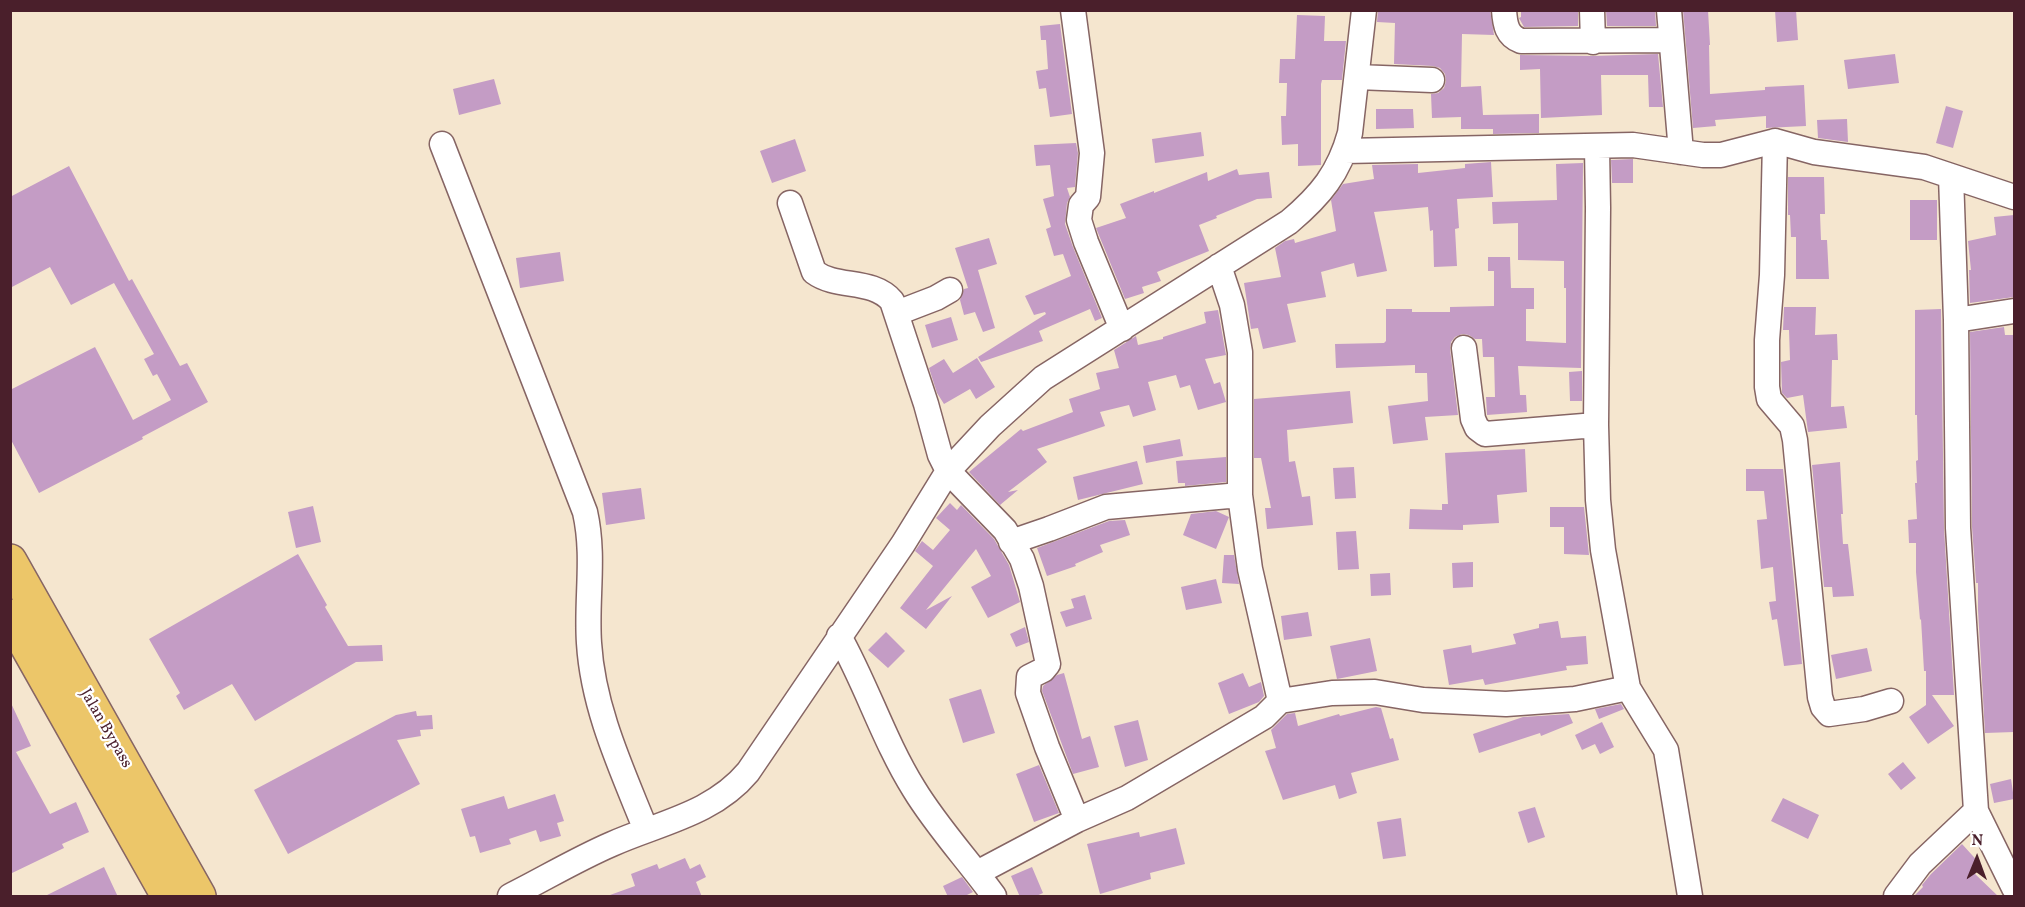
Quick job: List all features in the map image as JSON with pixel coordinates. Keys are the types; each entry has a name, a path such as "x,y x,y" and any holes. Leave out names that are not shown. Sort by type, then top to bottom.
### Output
{"highway":[{"name":"Jalan Bypass","path":"10,561 199,897"},
{"name":"Jalan Bypass","path":"10,616 168,897"}],"street":[{"path":"1073,10 1092,153 1088,197 1081,205 1079,220 1122,329"},
{"path":"510,897 577,860 715,802 737,786 903,544 948,471 990,426 1043,378 1290,222 1308,207 1334,175 1345,152 1350,133 1364,10"},
{"path":"1504,10 1508,32 1513,38 1521,41 1671,40"},
{"path":"1592,10 1593,42"},
{"path":"1669,10 1681,152"},
{"path":"1357,77 1432,80"},
{"path":"1345,152 1633,145 1703,155 1721,154 1775,141 1814,152 1924,167 2014,197"},
{"path":"1775,141 1767,387 1769,399 1792,426 1796,440 1820,697 1823,707 1829,714 1864,709 1891,701"},
{"path":"442,144 585,512 591,546 589,643 594,682 609,739 646,830"},
{"path":"1597,147 1596,425 1598,500 1603,550 1628,688 1666,750 1690,897"},
{"path":"1951,176 1956,320 1958,528 1976,811 2014,888"},
{"path":"790,203 814,272 823,279 872,287 885,292 892,301 926,404 936,444 948,471 1005,530 1022,559 1031,586 1047,658 1046,667 1029,677 1028,693 1077,820"},
{"path":"1219,266 1232,305 1240,352 1240,495 1250,568 1280,701"},
{"path":"897,314 950,291"},
{"path":"1956,320 2014,311"},
{"path":"1464,348 1473,419 1477,428 1485,434 1596,425"},
{"path":"1011,542 1106,507 1240,495"},
{"path":"839,636 853,661 885,734 915,790 994,897"},
{"path":"977,873 1077,820 1127,798 1264,717 1280,701 1332,693 1375,692 1461,704 1506,704 1575,699 1628,688"},
{"path":"1896,897 1920,864 1976,811"}],"building":[{"path":"1378,10 1490,10 1494,35 1462,34 1461,87 1481,86 1483,115 1539,114 1539,133 1493,134 1493,129 1461,129 1461,117 1432,118 1431,94 1438,93 1444,88 1445,74 1440,68 1433,66 1394,64 1395,23 1377,22"},
{"path":"1521,10 1578,10 1578,26 1524,27 1519,18"},
{"path":"1606,10 1655,10 1656,26 1607,26"},
{"path":"1683,10 1708,10 1710,94 1804,85 1806,126 1766,128 1766,116 1715,120 1716,126 1693,128"},
{"path":"1775,10 1796,10 1798,40 1777,42"},
{"path":"1297,15 1325,16 1324,41 1346,41 1342,80 1322,80 1321,84 1321,165 1298,166 1298,144 1282,145 1281,116 1286,116 1287,83 1279,83 1280,59 1295,59"},
{"path":"1060,24 1072,114 1050,117 1046,88 1039,89 1036,71 1048,69 1046,40 1041,40 1040,26"},
{"path":"1658,54 1663,107 1649,107 1648,75 1601,75 1602,115 1541,118 1540,69 1520,70 1520,55"},
{"path":"1895,54 1899,83 1848,89 1844,60"},
{"path":"494,79 501,104 459,115 453,89"},
{"path":"1946,106 1963,111 1953,148 1936,143"},
{"path":"1376,109 1413,109 1414,128 1376,129"},
{"path":"1847,119 1848,142 1818,138 1817,120"},
{"path":"1201,132 1204,156 1155,163 1152,139"},
{"path":"795,139 806,171 772,183 760,151"},
{"path":"1076,143 1078,153 1075,187 1067,188 1070,197 1067,203 1065,224 1102,318 1095,321 1090,309 1039,331 1043,341 981,362 978,357 1046,314 1045,312 1034,315 1025,296 1071,276 1063,254 1054,256 1046,229 1051,227 1043,199 1054,196 1050,165 1036,166 1034,145"},
{"path":"1633,159 1633,183 1612,183 1611,160"},
{"path":"1491,162 1493,197 1457,199 1459,228 1455,229 1457,266 1434,267 1433,230 1430,231 1428,207 1374,212 1387,271 1357,277 1354,263 1321,272 1326,297 1287,304 1296,342 1263,349 1258,328 1251,329 1244,283 1281,277 1275,248 1285,241 1294,239 1295,243 1336,231 1331,200 1343,184 1374,179 1372,165 1418,164 1418,173 1465,168 1465,164"},
{"path":"1583,163 1581,368 1518,366 1520,395 1526,395 1527,412 1487,415 1486,397 1495,397 1494,357 1483,357 1482,339 1462,334 1451,342 1450,349 1458,415 1425,417 1428,440 1393,444 1388,406 1428,401 1427,373 1415,373 1415,365 1336,368 1335,344 1384,343 1386,341 1386,309 1450,312 1450,307 1494,306 1494,271 1488,271 1488,257 1510,257 1511,288 1534,288 1534,309 1526,309 1526,341 1566,343 1564,261 1518,260 1518,223 1493,224 1492,202 1557,200 1556,164"},
{"path":"69,166 129,281 132,279 180,366 187,363 208,402 39,493 10,438 10,390 95,347 133,420 171,400 157,374 153,376 144,359 154,354 114,283 71,305 50,267 10,288 10,197"},
{"path":"1237,169 1239,175 1269,172 1272,198 1257,199 1199,225 1209,251 1157,272 1161,281 1142,287 1144,293 1125,299 1096,228 1126,218 1120,204 1207,172 1208,181"},
{"path":"1788,177 1824,177 1825,214 1820,214 1821,240 1827,240 1829,279 1796,279 1796,237 1791,237 1790,215 1788,215"},
{"path":"1910,200 1937,200 1937,240 1910,240"},
{"path":"2014,215 2014,297 1970,303 1969,270 1971,270 1968,241 1996,235 1994,217"},
{"path":"989,238 997,264 978,270 995,328 983,332 975,312 964,315 960,300 964,289 968,288 955,248"},
{"path":"560,252 564,281 520,288 516,258"},
{"path":"1784,307 1816,307 1815,335 1837,334 1838,360 1832,360 1831,407 1844,406 1847,428 1808,432 1803,395 1787,398 1782,393 1781,362 1790,360 1789,330 1783,330"},
{"path":"1941,309 1944,528 1954,695 1932,695 1954,726 1928,744 1909,717 1926,705 1926,671 1924,671 1916,572 1916,543 1909,543 1908,520 1917,519 1915,310"},
{"path":"1218,310 1226,355 1205,359 1214,384 1220,382 1226,402 1198,410 1190,385 1180,388 1176,375 1148,382 1156,410 1133,417 1129,405 1100,412 1105,426 1037,449 1047,462 1008,492 1018,490 1000,505 969,472 1021,429 1023,431 1073,412 1069,399 1100,389 1096,373 1119,368 1114,350 1136,336 1138,345 1163,339 1163,337 1206,323 1204,312"},
{"path":"951,317 958,340 932,348 925,325"},
{"path":"2004,327 2005,335 2014,335 2014,732 1985,733 1978,583 1976,583 1972,527 1970,332"},
{"path":"977,358 995,387 976,399 970,389 944,404 937,393 929,368 944,359 953,373"},
{"path":"1582,371 1582,401 1570,401 1569,372"},
{"path":"1350,391 1353,423 1287,430 1289,462 1295,461 1302,497 1310,496 1313,525 1267,529 1265,508 1271,508 1261,458 1254,458 1254,399"},
{"path":"1180,439 1183,456 1146,463 1143,446"},
{"path":"1525,449 1527,492 1497,495 1499,523 1463,525 1463,530 1409,529 1410,509 1442,510 1442,504 1448,504 1445,453"},
{"path":"1226,457 1226,482 1185,486 1185,483 1178,483 1176,461"},
{"path":"1137,461 1143,484 1078,500 1073,477"},
{"path":"1840,462 1843,544 1848,544 1854,596 1833,597 1832,587 1824,587 1812,465"},
{"path":"1354,467 1356,498 1335,499 1333,468"},
{"path":"1746,469 1783,469 1802,664 1784,666 1777,619 1772,620 1769,602 1776,601 1773,567 1761,569 1757,520 1767,519 1764,491 1746,491"},
{"path":"641,488 645,519 606,525 602,493"},
{"path":"950,503 957,510 961,505 994,539 1009,565 1020,602 988,618 971,587 991,576 976,549 926,610 952,596 926,629 900,608 933,566 915,551 922,541 933,550 950,530 936,518"},
{"path":"313,506 321,542 296,548 288,512"},
{"path":"1550,507 1584,507 1589,555 1564,554 1564,527 1550,527"},
{"path":"1216,511 1229,517 1216,549 1183,535 1191,514"},
{"path":"1125,520 1130,535 1100,545 1103,552 1075,564 1076,566 1047,576 1037,548 1109,521"},
{"path":"1356,531 1359,569 1338,570 1336,532"},
{"path":"298,554 348,646 382,645 383,661 356,662 255,721 232,684 184,710 176,696 180,693 149,639"},
{"path":"1224,555 1234,555 1239,584 1222,583"},
{"path":"1473,562 1473,587 1453,588 1452,563"},
{"path":"1390,573 1391,595 1371,596 1370,574"},
{"path":"1216,579 1222,603 1186,610 1181,587"},
{"path":"1085,595 1092,619 1066,627 1060,612 1074,608 1071,599"},
{"path":"1308,612 1312,636 1284,640 1281,616"},
{"path":"1558,621 1561,638 1586,636 1588,664 1566,666 1567,670 1485,685 1483,679 1449,685 1443,650 1471,645 1472,653 1516,644 1513,634 1539,628 1539,624"},
{"path":"1025,627 1029,642 1016,647 1010,634"},
{"path":"886,632 905,651 888,668 868,650"},
{"path":"1370,638 1377,671 1337,679 1330,646"},
{"path":"1867,648 1872,671 1836,679 1831,655"},
{"path":"1064,673 1082,739 1090,736 1099,767 1073,774 1042,691 1043,686 1057,675"},
{"path":"1243,673 1249,687 1261,682 1264,696 1259,702 1229,714 1218,683"},
{"path":"981,689 995,733 963,743 949,699"},
{"path":"10,701 31,746 16,752 50,814 76,802 89,832 62,844 64,848 10,874"},
{"path":"1621,704 1624,709 1599,719 1595,709"},
{"path":"1376,707 1381,708 1399,760 1351,773 1357,793 1339,799 1335,785 1283,800 1265,751 1276,748 1271,730 1287,714 1295,713 1298,726 1339,714 1340,716"},
{"path":"416,711 417,716 432,715 433,729 420,730 421,736 397,740 420,784 288,854 254,790 396,715"},
{"path":"1569,714 1573,723 1541,736 1540,733 1479,753 1473,734 1523,717"},
{"path":"1138,720 1148,760 1125,767 1114,726"},
{"path":"1602,722 1614,747 1600,754 1595,744 1582,750 1575,735"},
{"path":"1903,762 1916,778 1901,790 1888,774"},
{"path":"1039,765 1059,813 1034,822 1016,774"},
{"path":"2011,779 2014,799 1994,803 1990,784"},
{"path":"555,794 564,821 557,823 561,836 540,842 536,830 509,839 511,844 480,853 475,836 470,837 461,809 504,796 508,809"},
{"path":"1783,798 1819,815 1808,839 1771,821"},
{"path":"1535,807 1545,837 1528,843 1518,812"},
{"path":"1401,818 1406,856 1383,859 1377,822"},
{"path":"1176,828 1185,864 1150,873 1151,879 1100,894 1087,844 1139,832 1140,837"},
{"path":"1962,844 1982,866 1974,873 1999,897 1913,897 1931,874"},
{"path":"685,858 690,869 700,864 706,877 696,882 702,897 610,897 610,895 635,886 631,874 657,864 659,869"},
{"path":"104,867 118,897 43,897"},
{"path":"1032,867 1043,893 1034,897 1020,897 1011,876"},
{"path":"962,877 973,892 963,897 948,897 943,886"}]}
